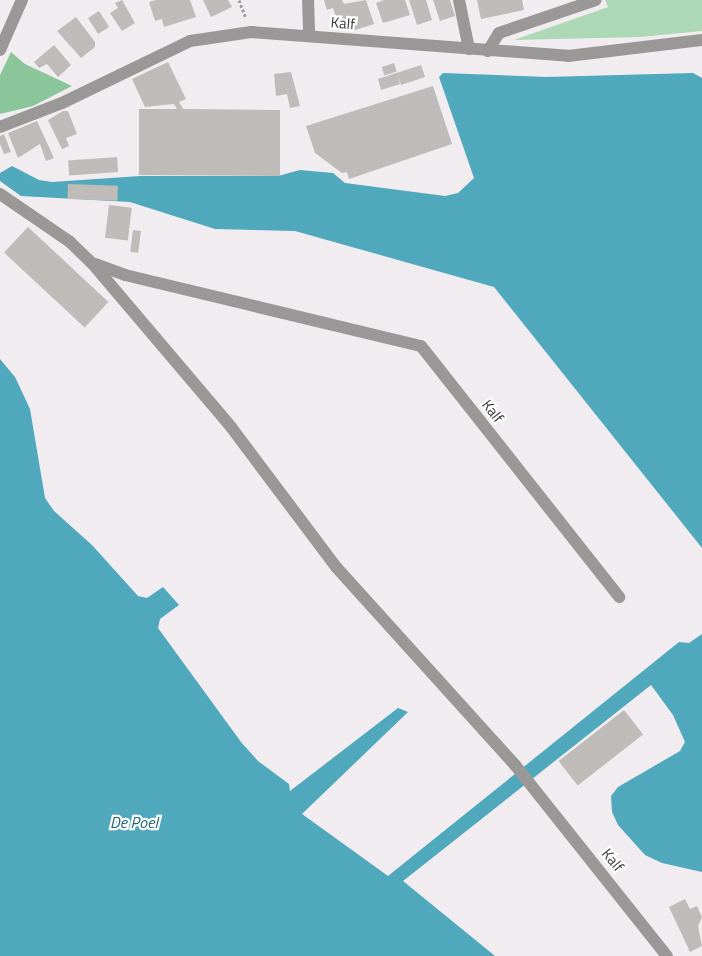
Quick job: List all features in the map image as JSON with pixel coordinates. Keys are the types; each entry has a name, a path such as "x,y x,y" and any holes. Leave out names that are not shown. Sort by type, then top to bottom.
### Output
{"street":[{"path":"0,50 22,0"},
{"path":"308,0 309,36"},
{"path":"459,0 469,49"},
{"path":"488,51 499,32 596,0"},
{"name":"Kalf","path":"0,127 62,103 190,41 251,32 568,56 702,40"},
{"name":"Kalf","path":"0,194 70,242 92,263 231,427 337,568 515,765 667,956"},
{"name":"Kalf","path":"92,263 124,275 421,346 619,597"}],"green space":[{"path":"605,0 702,0 702,31 640,37 514,40 608,7"},
{"path":"11,52 25,64 72,86 33,106 0,114 0,75"}],"water":[{"path":"443,73 546,77 693,73 702,78 702,548 494,287 295,231 215,229 130,202 21,196 0,181 0,173 12,166 39,180 52,182 140,176 278,176 300,170 333,173 345,183 445,196 458,193 474,178 439,77"},
{"name":"De Poel","path":"0,359 15,377 30,409 45,498 54,511 92,545 138,596 147,598 163,587 179,605 160,619 158,628 241,742 258,761 289,784 290,791 398,708 408,712 302,814 388,876 679,642 689,643 702,634 702,872 662,863 645,855 618,825 612,812 611,796 618,787 680,751 685,742 673,715 651,685 403,881 495,956 0,956"}],"building":[{"path":"122,0 135,23 122,31 110,13 118,8 115,3"},
{"path":"156,0 190,0 196,17 164,27 162,19 155,21 149,2"},
{"path":"203,0 228,0 232,7 211,17"},
{"path":"324,0 342,0 344,4 366,0 374,24 352,31 349,20 338,24 333,8 327,10"},
{"path":"384,0 405,0 410,15 383,23 376,3"},
{"path":"409,0 426,0 432,20 417,25"},
{"path":"433,0 450,0 455,16 440,21"},
{"path":"477,0 522,0 524,10 481,19"},
{"path":"99,11 109,27 98,34 88,18"},
{"path":"76,17 95,42 95,47 81,58 57,31"},
{"path":"54,45 71,65 58,77 47,64 39,68 34,62"},
{"path":"168,62 186,99 179,102 183,109 280,110 280,176 139,175 139,109 177,109 174,104 145,107 132,79"},
{"path":"394,63 397,72 384,76 382,67"},
{"path":"421,65 425,77 401,85 398,75 400,84 381,90 378,79"},
{"path":"291,72 300,106 290,108 287,94 276,96 274,74"},
{"path":"433,86 452,144 349,179 347,172 342,173 315,153 306,126"},
{"path":"63,111 68,111 77,134 66,138 69,146 62,149 48,120"},
{"path":"37,121 54,158 46,161 40,144 18,158 8,133"},
{"path":"4,134 11,152 4,154 0,144 0,136"},
{"path":"117,157 118,172 69,175 68,160"},
{"path":"68,184 118,186 117,201 67,199"},
{"path":"109,205 132,208 128,241 105,238"},
{"path":"28,227 108,302 85,328 4,253"},
{"path":"133,230 141,231 138,253 130,252"},
{"path":"624,710 643,734 578,786 559,761"},
{"path":"685,899 690,909 697,906 702,917 698,926 702,946 690,952 669,907"}]}
